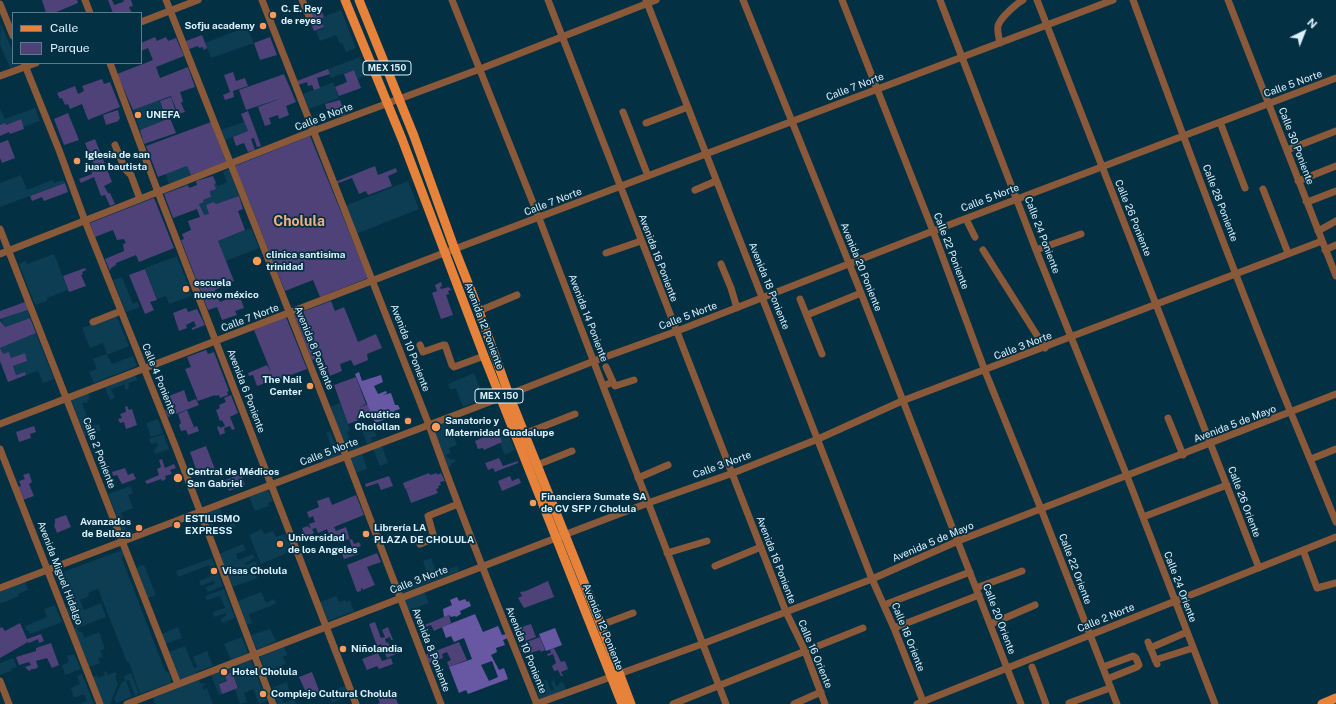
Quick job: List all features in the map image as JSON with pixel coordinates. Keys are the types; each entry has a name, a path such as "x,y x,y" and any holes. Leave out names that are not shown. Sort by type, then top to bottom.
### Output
{"main road":[{"name":"Avenida 12 Poniente","path":"346,0 386,104 402,139 484,356 524,434 601,625 622,704"},
{"name":"Avenida 12 Poniente","path":"359,0 414,136 455,250 479,311 504,397 556,538 615,675 631,704"},
{"path":"402,139 406,143 410,143 414,140 414,136"},
{"path":"410,161 411,155 414,153 420,154 422,157"},
{"path":"1322,704 1336,698"}],"street":[{"path":"85,0 90,12"},
{"name":"Avenida 8 Poniente","path":"166,0 346,456 441,704"},
{"path":"142,22 198,0"},
{"name":"Avenida 10 Poniente","path":"262,0 537,704"},
{"path":"302,0 309,16"},
{"name":"Avenida 14 Poniente","path":"452,0 539,218 726,704"},
{"name":"Avenida 16 Poniente","path":"548,0 786,612"},
{"name":"Calle 9 Norte","path":"0,254 313,131 399,100 647,2 656,0"},
{"name":"Avenida 20 Poniente","path":"743,0 958,541"},
{"name":"Calle 22 Poniente","path":"842,0 933,231 985,371 1041,509"},
{"name":"Calle 24 Poniente","path":"940,0 1036,250 1127,476"},
{"path":"1000,43 998,27 1000,22 1012,8 1023,0"},
{"name":"Calle 26 Poniente","path":"1037,0 1210,444"},
{"name":"Calle 7 Norte","path":"0,424 444,253 1113,0"},
{"name":"Calle 28 Poniente","path":"1133,0 1236,274 1336,522"},
{"name":"Calle 30 Poniente","path":"1228,0 1336,276"},
{"name":"Avenida 18 Poniente","path":"647,2 872,579"},
{"path":"0,4 12,34"},
{"name":"Avenida 6 Poniente","path":"110,64 158,192 356,704"},
{"path":"0,76 25,65"},
{"name":"Calle 4 Poniente","path":"25,65 143,369 176,448 273,704"},
{"name":"Calle 5 Norte","path":"0,588 504,397 594,361 677,331 933,231 1336,78"},
{"path":"646,123 688,107"},
{"path":"623,112 648,176"},
{"path":"1220,122 1245,188"},
{"path":"1287,150 1336,131"},
{"path":"115,145 140,199"},
{"path":"1298,181 1336,166"},
{"path":"694,190 716,181"},
{"path":"1264,189 1288,253"},
{"path":"1306,201 1310,201 1336,191"},
{"path":"966,219 975,237"},
{"path":"1318,231 1336,221"},
{"name":"Calle 2 Poniente","path":"0,229 178,684"},
{"path":"1036,250 1081,234"},
{"path":"606,253 641,241"},
{"name":"Calle 3 Norte","path":"127,704 327,628 482,566 648,503 733,473 818,439 902,401 985,371 1322,241"},
{"path":"1325,250 1336,245"},
{"path":"983,250 1045,348"},
{"path":"721,264 731,288 736,308"},
{"path":"807,315 860,292"},
{"path":"479,311 517,295"},
{"path":"800,299 822,354"},
{"path":"93,322 121,312"},
{"path":"420,345 423,352 445,345 454,367 484,356"},
{"path":"606,367 615,386 634,380"},
{"path":"603,386 613,382"},
{"name":"Avenida 5 de Mayo","path":"537,704 702,644 872,579 958,541 1291,413 1336,394"},
{"path":"524,434 575,414"},
{"path":"1168,418 1183,455"},
{"name":"Calle 26 Oriente","path":"1210,444 1259,568"},
{"name":"Avenida Miguel Hidalgo","path":"0,449 100,704"},
{"path":"1311,459 1336,449"},
{"path":"537,465 572,451"},
{"path":"638,478 668,466"},
{"name":"Calle 24 Oriente","path":"1127,476 1215,704"},
{"path":"1143,517 1227,485"},
{"path":"420,544 434,538 428,516 458,504"},
{"name":"Calle 22 Oriente","path":"1041,509 1117,704"},
{"name":"Calle 2 Norte","path":"921,703 1007,667 1336,537"},
{"path":"667,553 707,541"},
{"name":"Calle 20 Oriente","path":"958,541 1021,704"},
{"path":"714,566 761,548"},
{"path":"1303,550 1317,588 1336,583"},
{"path":"976,588 1022,571"},
{"path":"884,605 970,572"},
{"name":"Calle 18 Oriente","path":"872,579 894,628 921,703"},
{"path":"894,628 979,595"},
{"path":"990,624 1035,605"},
{"name":"Calle 16 Oriente","path":"786,612 805,651 825,704"},
{"path":"601,625 633,613"},
{"path":"673,704 863,628"},
{"path":"1187,632 1149,645 1156,663 1193,648"},
{"path":"1103,667 1133,656 1136,658 1139,665 1107,680"},
{"path":"1032,667 1046,704"},
{"path":"0,681 9,704"},
{"path":"1069,703 1110,688"},
{"path":"794,704 821,692"}],"shaded area":[{"path":"341,10 356,48 346,52 336,35 320,41 316,31 324,28 320,18"},
{"path":"1,24 12,50 12,64 18,64 10,68 0,45"},
{"path":"247,27 254,43 211,58 205,43"},
{"path":"360,57 368,75 358,79 354,70 330,78 328,69"},
{"path":"333,82 339,98 309,109 303,94"},
{"path":"159,100 167,121 140,130 133,110"},
{"path":"35,108 40,121 23,127 20,119 6,125 0,125 0,109 5,119"},
{"path":"244,122 248,131 225,140 221,130"},
{"path":"187,166 191,175 169,184 165,174"},
{"path":"229,169 239,196 216,204 206,205 209,214 204,216 199,204 204,202 203,200 211,197 210,191 214,184 216,183 218,186 227,182 223,172"},
{"path":"21,175 27,190 52,180 54,183 63,180 65,183 0,207 0,183"},
{"path":"408,181 419,209 356,234 345,206"},
{"path":"251,228 259,248 226,261 218,241"},
{"path":"54,254 68,290 47,298 47,301 35,305 19,264 25,261 27,264"},
{"path":"177,256 192,296 169,304 166,296 157,299 145,268"},
{"path":"122,277 133,304 137,302 140,307 126,312 113,280"},
{"path":"28,310 30,318 4,327 1,319"},
{"path":"116,315 129,346 107,355 112,364 133,356 137,366 94,383 89,372 97,369 93,359 107,354 103,343 90,348 82,328"},
{"path":"36,333 54,379 43,383 38,371 26,375 25,372 16,375 13,366 25,354 11,358 9,352 3,355 0,348"},
{"path":"359,372 362,381 381,375 383,382 374,386 378,394 386,391 387,393 383,395 391,393 395,405 398,405 400,409 394,411 395,414 375,423 355,374"},
{"path":"474,373 484,398 463,407 456,388 451,390 448,384"},
{"path":"135,375 137,380 128,383 129,388 126,390 123,382 123,385 111,389 115,398 110,400 105,387 110,386 111,388 110,385"},
{"path":"88,393 90,399 87,400 88,402 82,403 83,406 91,426 99,424 101,430 85,436 71,400"},
{"path":"340,403 350,431 347,432 352,443 358,441 360,447 347,451 330,407"},
{"path":"158,419 163,433 151,437 146,423"},
{"path":"447,421 457,445 449,448 451,453 446,455 451,460 454,459 456,462 451,464 448,468 433,428 434,426"},
{"path":"372,423 377,436 371,438 372,442 367,444 362,430 364,429 363,427"},
{"path":"506,428 515,450 505,455 500,443 502,442 499,434 496,432"},
{"path":"330,431 340,455 322,462 320,457 323,456 322,452 332,448 326,433"},
{"path":"163,434 169,449 155,454 154,450 158,446 157,442 151,444 149,439"},
{"path":"382,446 388,463 380,466 373,449"},
{"path":"362,454 367,469 355,473 350,459"},
{"path":"130,486 133,493 128,495 133,508 121,513 127,530 131,529 133,533 125,537 108,494"},
{"path":"268,490 273,501 268,503 269,506 255,511 249,497"},
{"path":"220,508 225,520 213,524 216,531 234,523 236,527 233,528 233,530 213,537 205,514"},
{"path":"262,529 264,534 273,531 276,537 285,534 292,551 261,564 249,535"},
{"path":"243,544 246,550 236,554 238,560 253,554 255,558 245,563 246,565 256,561 257,565 245,570 247,574 255,571 257,578 233,587 219,554"},
{"path":"122,550 124,555 122,559 165,671 169,673 171,679 170,683 140,694 129,662 127,662 98,589 88,593 89,596 80,600 84,610 101,603 106,617 77,628 79,632 82,632 84,638 99,632 105,649 100,651 103,657 98,659 100,663 88,667 72,629 76,628 71,615 67,616 65,608 76,604 70,606 58,574"},
{"path":"212,558 215,565 210,567 209,565 178,577 176,571"},
{"path":"431,558 437,574 457,566 459,571 402,593 400,588 419,581 418,577 426,573 429,579 423,561"},
{"path":"144,565 156,595 148,598 136,568"},
{"path":"218,573 223,586 208,592 206,587 215,584 214,581 201,586 199,581"},
{"path":"25,582 28,590 18,594 19,596 0,604 0,592"},
{"path":"224,589 235,618 222,623 221,619 226,615 226,613 214,617 213,612 225,608 220,596 207,600 205,596"},
{"path":"261,592 266,603 274,599 276,604 249,614 252,623 247,625 238,601"},
{"path":"424,592 429,603 408,611 404,600"},
{"path":"336,596 339,602 345,600 346,602 350,600 354,611 328,621 320,602"},
{"path":"457,597 459,601 465,599 467,602 469,601 471,606 460,611 461,614 456,617 451,617 449,615 444,617 443,609 452,605 450,600"},
{"path":"55,605 62,622 30,634 28,630 26,630 25,626 47,617 44,609"},
{"path":"475,614 483,632 498,626 502,635 507,634 508,638 503,640 505,645 496,648 497,652 491,655 499,670 504,668 508,679 468,694 466,690 459,693 449,667 472,659 464,638 454,642 451,636 446,638 442,627","holes":["492,661 498,677 489,681 481,665"]},
{"path":"178,627 182,638 165,644 162,634"},
{"path":"555,628 562,645 546,651 539,634"},
{"path":"270,629 276,641 257,650 251,635"},
{"path":"242,637 248,653 231,660 224,644"},
{"path":"185,646 194,668 197,667 193,657 207,651 213,666 196,672 196,674 181,680 178,677 171,659 175,657 171,658 169,652"},
{"path":"284,647 287,655 283,657 286,664 266,672 260,657"},
{"path":"74,654 81,669 65,675 62,665 69,662 67,656"},
{"path":"13,658 17,667 0,675 0,663"},
{"path":"251,660 267,701 259,704 253,689 244,693 247,702 240,704 235,689 239,688 232,672 225,674 227,680 219,683 222,694 219,695 211,675"},
{"path":"106,671 108,675 115,672 117,675 115,676 118,684 110,704 102,704 91,677 97,675 98,678 105,675 104,672"},
{"path":"131,673 139,694 135,696 129,680 126,681 132,697 116,703 114,698 117,695 116,694 122,682 125,681 124,676"},
{"path":"82,674 94,704 80,704 87,701 84,694 74,698 71,688 80,684 77,676"},
{"path":"199,680 201,684 204,683 205,685 202,686 203,690 207,688 213,704 155,704 153,698"},
{"path":"544,680 547,680 551,691 554,690 551,682 554,680 556,686 563,682 566,690 540,699 535,686 539,685 542,694 545,693 541,684 545,683"},
{"path":"287,682 289,691 280,695 284,703 294,699 296,704 278,704 272,688"},
{"path":"345,686 349,697 332,702 328,692"}],"green space":[{"path":"42,0 77,0 78,3 56,12 46,12"},
{"path":"108,0 112,0 114,5 123,2 124,0 131,0 133,6 129,7 132,12 113,12"},
{"path":"321,9 324,17 320,19 324,27 314,31 307,14"},
{"path":"202,35 207,48 204,50 203,47 199,48 198,46 189,49 186,41"},
{"path":"155,37 157,41 166,37 168,41 176,38 184,56 156,67 160,78 188,67 195,87 180,92 183,101 181,103 185,112 178,114 171,96 133,110 117,74 153,60 148,48 142,51 142,43"},
{"path":"270,37 277,55 260,60 254,43"},
{"path":"328,69 330,74 317,78 320,88 314,90 312,85 308,86 307,82 298,85 297,81"},
{"path":"354,70 361,88 339,96 335,87 347,82 344,74"},
{"path":"233,72 236,81 245,78 248,86 233,91 234,97 225,100 223,95 230,92 224,75"},
{"path":"284,74 296,102 286,106 289,115 279,119 278,115 269,118 271,124 265,126 258,107 282,98 246,110 239,90"},
{"path":"102,79 104,84 110,82 120,107 88,120 82,104 70,109 68,104 65,105 62,98 60,99 57,93 75,86 78,94 84,91 82,86"},
{"path":"171,97 177,115 166,119 160,101"},
{"path":"340,100 345,115 340,116 338,113 329,116 325,104"},
{"path":"118,110 119,121 106,125 103,115"},
{"path":"248,111 261,146 257,147 254,138 251,139 255,150 248,152 244,143 236,146 233,137 248,131 241,114"},
{"path":"68,113 79,140 64,145 54,119"},
{"path":"170,118 176,133 144,144 140,130"},
{"path":"21,119 24,129 10,134 9,132 0,136 0,125 5,123 6,125"},
{"path":"211,122 226,162 191,175 187,166 158,177 146,146"},
{"path":"310,136 368,278 320,297 313,280 285,291 235,166"},
{"path":"95,139 112,182 104,186 108,193 110,193 115,204 110,206 105,195 101,196 94,177 81,183 79,179 92,174 91,170 95,168 85,143"},
{"path":"8,140 15,158 2,163 0,158 0,143"},
{"path":"375,166 378,175 396,168 397,172 388,176 392,186 368,195 366,191 359,194 352,178 336,184 335,182"},
{"path":"213,176 216,183 214,184 216,189 210,191 211,197 203,200 204,202 199,204 204,215 209,214 206,205 214,202 216,204 239,196 243,209 238,211 245,230 218,241 234,281 215,290 220,302 239,294 244,308 235,311 237,315 222,320 217,307 208,310 181,240 184,239 182,234 191,230 188,221 200,217 197,209 173,218 164,194 188,185 189,188 197,185 196,181"},
{"path":"65,183 68,192 44,201 42,197 32,201 30,196"},
{"path":"154,198 174,248 139,262 136,255 116,263 110,271 105,259 124,251 123,244 126,243 124,239 117,240 113,230 95,237 90,223"},
{"path":"85,268 86,270 82,272 83,274 81,275 86,286 69,292 63,276"},
{"path":"145,269 157,300 150,302 154,310 145,314 129,275"},
{"path":"441,282 441,289 449,287 451,290 448,291 449,294 446,295 453,315 441,319 432,293 437,291 435,285"},
{"path":"331,301 335,311 344,307 358,342 376,334 382,348 367,354 368,360 354,366 351,360 340,364 342,371 330,376 322,356 312,360 294,315"},
{"path":"25,302 28,310 0,319 0,311"},
{"path":"186,308 188,312 197,309 205,325 192,330 192,328 196,326 194,321 186,325 187,328 179,331 173,313"},
{"path":"286,317 307,369 257,386 253,375 249,376 248,373 267,365 271,372 254,330"},
{"path":"30,318 36,333 0,348 0,321 5,327"},
{"path":"0,348 3,354 9,352 11,358 25,353 27,361 13,366 16,375 25,372 26,375 8,382 0,361"},
{"path":"206,350 208,354 214,352 229,391 227,392 228,395 220,398 219,395 215,395 198,401 185,369 191,367 187,357"},
{"path":"356,377 366,404 358,408 368,404 372,415 348,424 334,385"},
{"path":"184,390 188,402 196,399 199,405 168,417 165,410 169,408 167,402 171,400 169,396"},
{"path":"231,395 238,413 230,417 235,429 232,430 230,426 224,428 225,433 220,435 217,427 219,426 220,428 225,426 222,420 220,421 216,410 220,408 219,405 226,402 224,398"},
{"path":"127,406 129,410 132,409 137,425 126,429 124,422 120,423 118,419 122,418 120,414 126,412 125,407"},
{"path":"187,410 194,427 187,430 197,426 199,431 188,435 186,430 181,431 179,425 181,423 178,414"},
{"path":"34,426 36,432 30,434 31,438 19,442 16,432"},
{"path":"493,430 496,435 499,434 502,442 484,450 483,448 478,449 475,441 488,435 487,432"},
{"path":"206,446 215,469 198,475 190,452"},
{"path":"499,458 503,466 518,461 518,463 495,472 493,468 488,470 485,463"},
{"path":"162,459 165,468 174,464 176,468 170,470 172,474 165,476 166,479 162,481 161,479 147,484 145,481 159,475 157,469 161,467 159,460"},
{"path":"125,468 128,475 133,473 136,479 122,484 117,475 113,476 112,472"},
{"path":"29,473 32,482 29,484 34,496 23,500 17,487 21,486 19,481 25,479 23,475"},
{"path":"429,473 430,475 437,473 437,475 441,473 445,481 440,482 441,485 436,489 438,493 411,503 406,489 413,487 405,489 403,483"},
{"path":"241,474 245,485 229,491 227,486 222,488 220,482"},
{"path":"389,476 393,486 381,490 378,483 366,487 365,484"},
{"path":"510,476 512,481 519,478 521,483 502,491 498,481"},
{"path":"356,495 364,515 334,527 336,531 346,527 350,540 352,539 354,544 359,542 361,546 356,548 359,554 344,559 341,552 352,547 349,539 338,543 336,539 332,541 327,529 318,533 316,528 312,529 314,533 305,537 302,528 308,526 311,529 309,524 315,522 313,516 309,518 307,512 319,507 317,501 329,497 332,505"},
{"path":"66,515 71,527 57,533 54,525 55,519"},
{"path":"377,553 381,562 367,567 375,585 363,590 361,588 361,591 357,592 347,565"},
{"path":"548,581 554,597 524,608 518,598 522,596 520,592 526,591"},
{"path":"449,615 451,623 434,631 431,625 423,628 422,626"},
{"path":"375,622 381,638 385,637 382,630 388,627 393,640 391,640 390,637 385,639 386,643 388,642 390,647 396,644 399,650 397,651 398,653 387,658 381,644 377,646 369,624"},
{"path":"20,623 27,639 41,634 44,641 39,643 38,639 29,643 28,642 0,658 0,628 2,627 5,631"},
{"path":"531,624 536,637 523,642 519,628"},
{"path":"540,637 545,650 527,654 526,652 522,653 534,647 521,651 519,645"},
{"path":"459,642 467,660 449,667 447,662 451,660 447,652 442,654 443,658 429,663 425,655"},
{"path":"51,643 59,665 52,668 47,658 36,661 38,667 29,671 25,667 31,665 29,662 19,665 16,657 36,651 36,648"},
{"path":"554,648 561,662 565,661 568,669 561,672 563,676 561,676 558,670 554,671 552,666 556,663 553,654 548,656 547,654 551,653 550,650"},
{"path":"378,653 382,661 391,658 393,664 379,669 377,666 367,670 362,659"},
{"path":"232,672 238,688 222,694 219,684 227,681 225,675"},
{"path":"312,672 320,693 308,697 299,677"},
{"path":"393,690 398,704 377,704 380,703 377,696"}],"place":[{"name":"C. E. Rey de reyes","path":"273,15"},
{"name":"Sofju academy","path":"263,26"},
{"name":"UNEFA","path":"138,115"},
{"name":"Iglesia de san juan bautista","path":"77,161"},
{"name":"clinica santisima trinidad","path":"257,261"},
{"name":"escuela nuevo méxico","path":"186,289"},
{"name":"The Nail Center","path":"310,386"},
{"name":"Acuática Cholollan","path":"408,421"},
{"name":"Sanatorio y Maternidad Guadalupe","path":"436,427"},
{"name":"Central de Médicos San Gabriel","path":"178,478"},
{"name":"Financiera Sumate SA de CV SFP / Cholula","path":"533,503"},
{"name":"ESTILISMO EXPRESS","path":"177,525"},
{"name":"Avanzados de Belleza","path":"139,528"},
{"name":"Librería LA PLAZA DE CHOLULA","path":"366,534"},
{"name":"Universidad de los Angeles","path":"280,544"},
{"name":"Visas Cholula","path":"214,571"},
{"name":"Niñolandia","path":"343,649"},
{"name":"Hotel Cholula","path":"224,672"},
{"name":"Complejo Cultural Cholula","path":"263,694"}],"district":[{"name":"Cholula","path":"299,222"}]}
